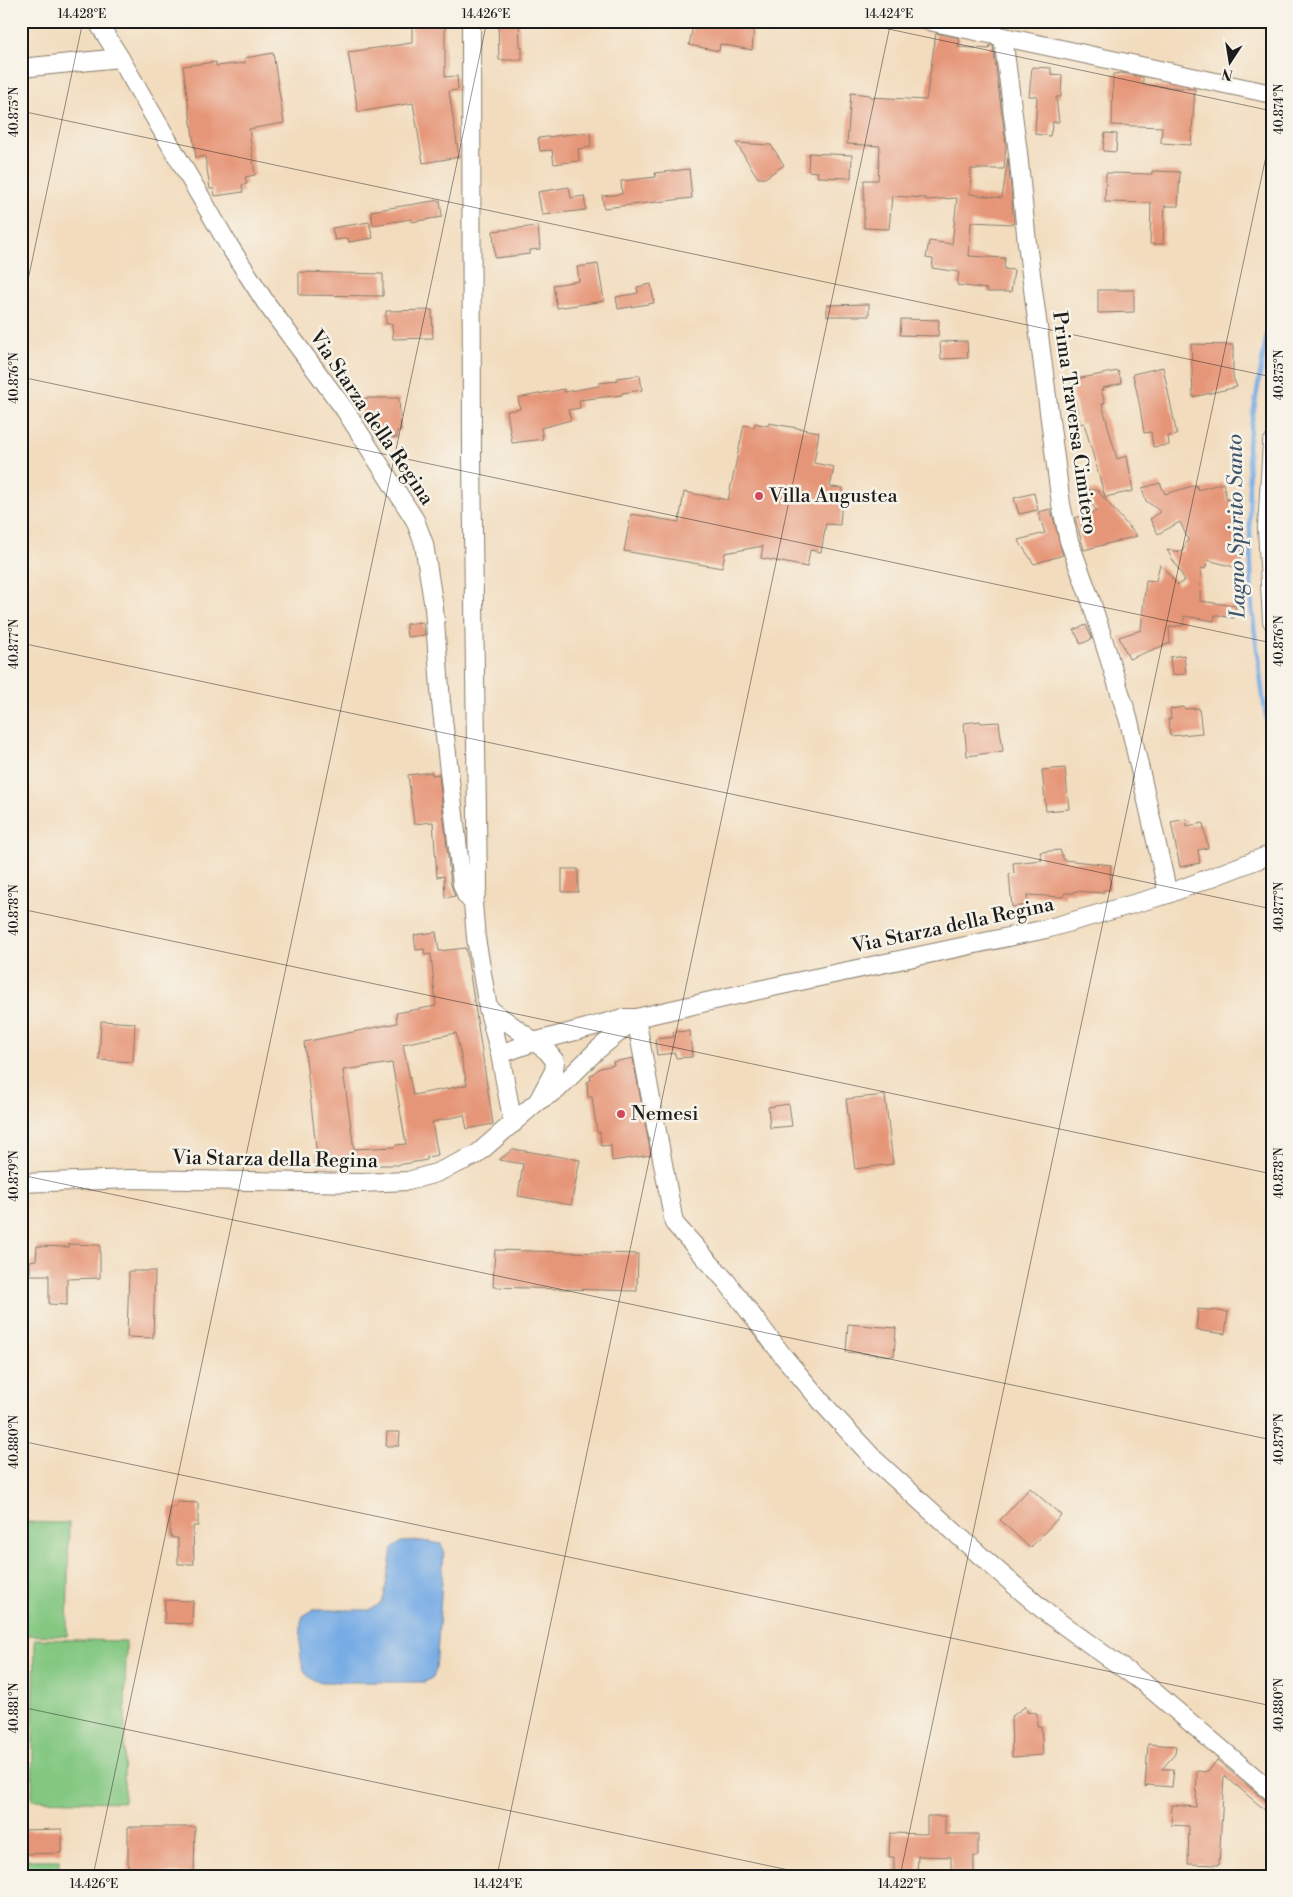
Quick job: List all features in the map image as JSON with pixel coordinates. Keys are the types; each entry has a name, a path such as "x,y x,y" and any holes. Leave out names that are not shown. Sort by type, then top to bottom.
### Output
{"street":[{"name":"Via Starza della Regina","path":"97,21 228,244 266,302 344,410 415,520 424,544 434,608 441,702 462,884 466,895 473,902"},
{"name":"Via Starza della Regina","path":"471,21 472,460 478,886 473,902 476,938 488,1008 500,1054 513,1124"},
{"path":"929,21 1272,94"},
{"name":"Prima Traversa Cimitero","path":"1003,37 1027,243 1061,504 1069,541 1129,721 1168,894"},
{"path":"21,68 120,58"},
{"path":"1272,443 1267,528 1272,621"},
{"name":"Via Starza della Regina","path":"500,1054 534,1042 624,1018 636,1018 1046,929 1168,894 1272,854"},
{"name":"Via Starza della Regina","path":"488,1008 547,1051 555,1061 554,1071 538,1101"},
{"name":"Via Starza della Regina","path":"21,1183 131,1179 360,1183 408,1181 436,1173 476,1155 538,1101 557,1090 596,1051 636,1018"},
{"path":"636,1018 674,1223 726,1281 782,1356 875,1460 983,1558 1048,1614 1145,1684 1272,1792"}],"green space":[{"path":"21,1522 69,1523 67,1636 21,1635"},
{"path":"35,1639 126,1641 124,1802 32,1800"},
{"path":"21,1860 59,1860 59,1876 21,1876"}],"water":[{"path":"423,1541 441,1544 444,1550 436,1670 433,1677 425,1682 322,1682 313,1680 303,1668 301,1659 301,1622 303,1616 313,1610 370,1610 381,1603 384,1597 392,1549 401,1542"}],"building":[{"path":"414,21 445,21 445,77 457,76 458,90 449,91 459,157 423,163 413,103 358,112 348,52 412,43"},
{"path":"498,21 519,21 522,60 499,60"},
{"path":"694,21 729,21 754,26 752,50 720,44 719,51 689,45"},
{"path":"936,33 960,38 958,47 989,49 990,45 993,46 1006,145 1004,169 971,169 970,194 1002,198 1008,158 1014,224 971,222 969,256 1005,258 1004,269 1014,270 1011,292 987,292 987,289 957,285 959,272 932,268 933,259 926,258 929,241 952,244 957,198 926,200 926,198 892,196 889,229 864,228 864,180 878,180 880,146 847,144 851,93 870,95 870,97 926,100"},
{"path":"273,53 284,123 249,129 255,175 245,177 247,184 242,185 243,192 215,196 214,189 210,189 205,156 196,158 183,66 216,62 216,66 245,63 245,58"},
{"path":"1032,67 1051,68 1051,74 1062,75 1061,97 1056,97 1059,122 1053,122 1050,136 1035,134 1037,96 1029,96"},
{"path":"1121,73 1143,77 1143,85 1195,89 1191,145 1161,143 1162,127 1112,125 1113,74"},
{"path":"590,132 591,147 578,149 579,161 554,164 552,150 540,151 538,138"},
{"path":"1105,133 1117,134 1116,152 1103,151"},
{"path":"736,143 771,145 784,165 765,178 758,178"},
{"path":"809,153 852,155 851,178 817,177 818,172 808,171"},
{"path":"689,169 692,198 604,208 602,196 622,194 621,181 656,177 655,173"},
{"path":"1152,171 1180,172 1178,206 1165,206 1163,244 1150,244 1151,203 1105,202 1106,173 1152,174"},
{"path":"569,187 571,198 584,196 586,210 542,215 538,192"},
{"path":"440,200 442,217 411,222 411,219 373,225 371,211"},
{"path":"369,222 373,238 349,242 348,238 335,240 332,228"},
{"path":"538,226 540,249 530,250 530,254 495,258 493,231"},
{"path":"598,264 604,301 557,308 553,285 579,281 577,267"},
{"path":"299,272 383,274 383,296 299,295"},
{"path":"651,284 654,303 618,309 616,297 638,293 637,287"},
{"path":"1098,290 1134,290 1134,312 1098,313"},
{"path":"869,304 869,316 827,316 827,305"},
{"path":"432,310 433,338 393,339 392,324 386,324 386,311"},
{"path":"901,319 939,320 938,336 900,335"},
{"path":"967,341 968,358 941,359 940,342"},
{"path":"1191,344 1233,345 1233,377 1237,387 1193,397"},
{"path":"1163,367 1177,435 1168,436 1169,445 1153,447 1151,432 1144,433 1133,374"},
{"path":"1118,371 1122,383 1101,390 1105,403 1102,404 1117,459 1127,456 1133,491 1105,497 1084,423 1080,424 1071,380"},
{"path":"640,375 642,390 622,393 622,395 579,400 580,408 568,410 571,420 541,428 543,439 512,443 507,411 520,409 518,398 564,389 564,392 599,386 599,383 617,381 617,378"},
{"path":"399,398 401,431 397,431 397,438 379,437 353,399"},
{"path":"755,423 768,426 769,423 819,432 814,463 834,467 830,487 843,488 840,525 826,524 821,552 810,550 807,567 761,558 763,546 725,553 722,568 624,551 631,514 679,522 684,492 728,500 744,425 754,427"},
{"path":"1160,483 1165,494 1196,485 1198,490 1223,483 1227,500 1240,498 1240,565 1238,565 1238,568 1208,560 1205,569 1201,568 1200,601 1236,606 1234,618 1215,615 1214,621 1184,616 1184,625 1169,627 1170,643 1129,659 1119,637 1141,630 1146,580 1156,581 1160,564 1178,585 1185,580 1167,550 1182,552 1188,539 1180,522 1158,534 1150,519 1161,512 1146,501 1142,488"},
{"path":"1087,490 1097,490 1137,536 1084,550 1075,518 1097,511 1088,499"},
{"path":"1034,493 1038,510 1019,514 1014,498"},
{"path":"1051,509 1063,555 1034,564 1018,540 1045,533 1038,512"},
{"path":"423,622 425,635 407,637 406,624"},
{"path":"1086,625 1092,639 1081,644 1074,630"},
{"path":"1184,655 1186,674 1172,675 1170,657"},
{"path":"1184,707 1185,709 1199,708 1202,733 1170,736 1168,719 1171,719 1170,709"},
{"path":"980,721 981,723 999,722 1003,751 967,756 964,723"},
{"path":"1065,768 1069,809 1046,811 1042,770"},
{"path":"432,772 432,775 439,774 451,885 455,896 445,898 444,876 437,877 433,822 414,824 408,775"},
{"path":"1186,819 1187,826 1203,823 1208,848 1198,850 1200,863 1180,867 1171,822"},
{"path":"1060,850 1064,860 1111,865 1110,890 1103,890 1103,893 1075,891 1074,893 1065,893 1063,897 1027,895 1028,905 1012,907 1009,874 1014,873 1013,863 1042,860 1040,852"},
{"path":"562,869 578,869 578,892 562,892"},
{"path":"436,932 439,951 466,948 493,1124 467,1129 464,1115 432,1122 438,1155 427,1157 427,1160 398,1165 318,1165 304,1042 397,1023 396,1013 436,1006 431,954 425,955 424,949 416,950 414,935","holes":["456,1033 467,1085 413,1095 403,1044","392,1063 406,1144 394,1147 354,1149 343,1070"]},
{"path":"101,1021 135,1023 133,1062 99,1060"},
{"path":"690,1031 692,1057 676,1058 675,1053 657,1055 655,1039 674,1037 673,1032"},
{"name":"Nemesi","path":"633,1058 651,1155 612,1161 611,1145 601,1146 600,1132 597,1132 592,1097 588,1097 587,1082 591,1080 590,1076 600,1068 614,1065 613,1062"},
{"path":"885,1095 893,1164 855,1169 846,1099"},
{"path":"789,1104 792,1126 770,1128 768,1107"},
{"path":"513,1149 580,1160 571,1205 518,1196 523,1164 499,1160"},
{"path":"69,1244 100,1245 100,1278 67,1279 67,1305 49,1304 49,1275 30,1275 30,1261 36,1260 37,1246 69,1247"},
{"path":"495,1250 638,1254 637,1291 493,1287"},
{"path":"129,1271 155,1271 153,1338 127,1337"},
{"path":"1198,1309 1228,1312 1225,1334 1196,1330"},
{"path":"848,1324 896,1328 894,1356 846,1352"},
{"path":"387,1432 400,1432 399,1446 386,1446"},
{"path":"1030,1488 1061,1515 1030,1548 1000,1520"},
{"path":"177,1502 198,1503 198,1526 193,1526 194,1564 178,1564 178,1538 172,1538 170,1535 170,1507 176,1507"},
{"path":"165,1600 193,1601 192,1624 164,1623"},
{"path":"1026,1706 1027,1712 1037,1713 1037,1726 1041,1726 1043,1755 1012,1757 1011,1717"},
{"path":"1148,1744 1176,1746 1175,1754 1162,1769 1174,1769 1172,1787 1148,1785 1145,1788"},
{"path":"1217,1760 1265,1800 1272,1802 1272,1816 1224,1775 1219,1865 1188,1864 1189,1826 1171,1825 1172,1805 1196,1807 1197,1771 1208,1772"},
{"path":"927,1816 945,1816 945,1834 978,1834 978,1856 974,1856 974,1876 951,1875 951,1857 918,1856 917,1876 894,1876 894,1857 889,1857 890,1833 927,1834"},
{"path":"128,1827 195,1827 194,1873 128,1873"},
{"path":"62,1829 62,1853 21,1854 21,1830"}],"waterway":[{"name":"Lagno Spirito Santo","path":"1272,305 1248,444 1252,610 1264,705 1272,747"}],"place":[{"name":"Villa Augustea","path":"759,496"},
{"name":"Nemesi","path":"621,1114"}]}
